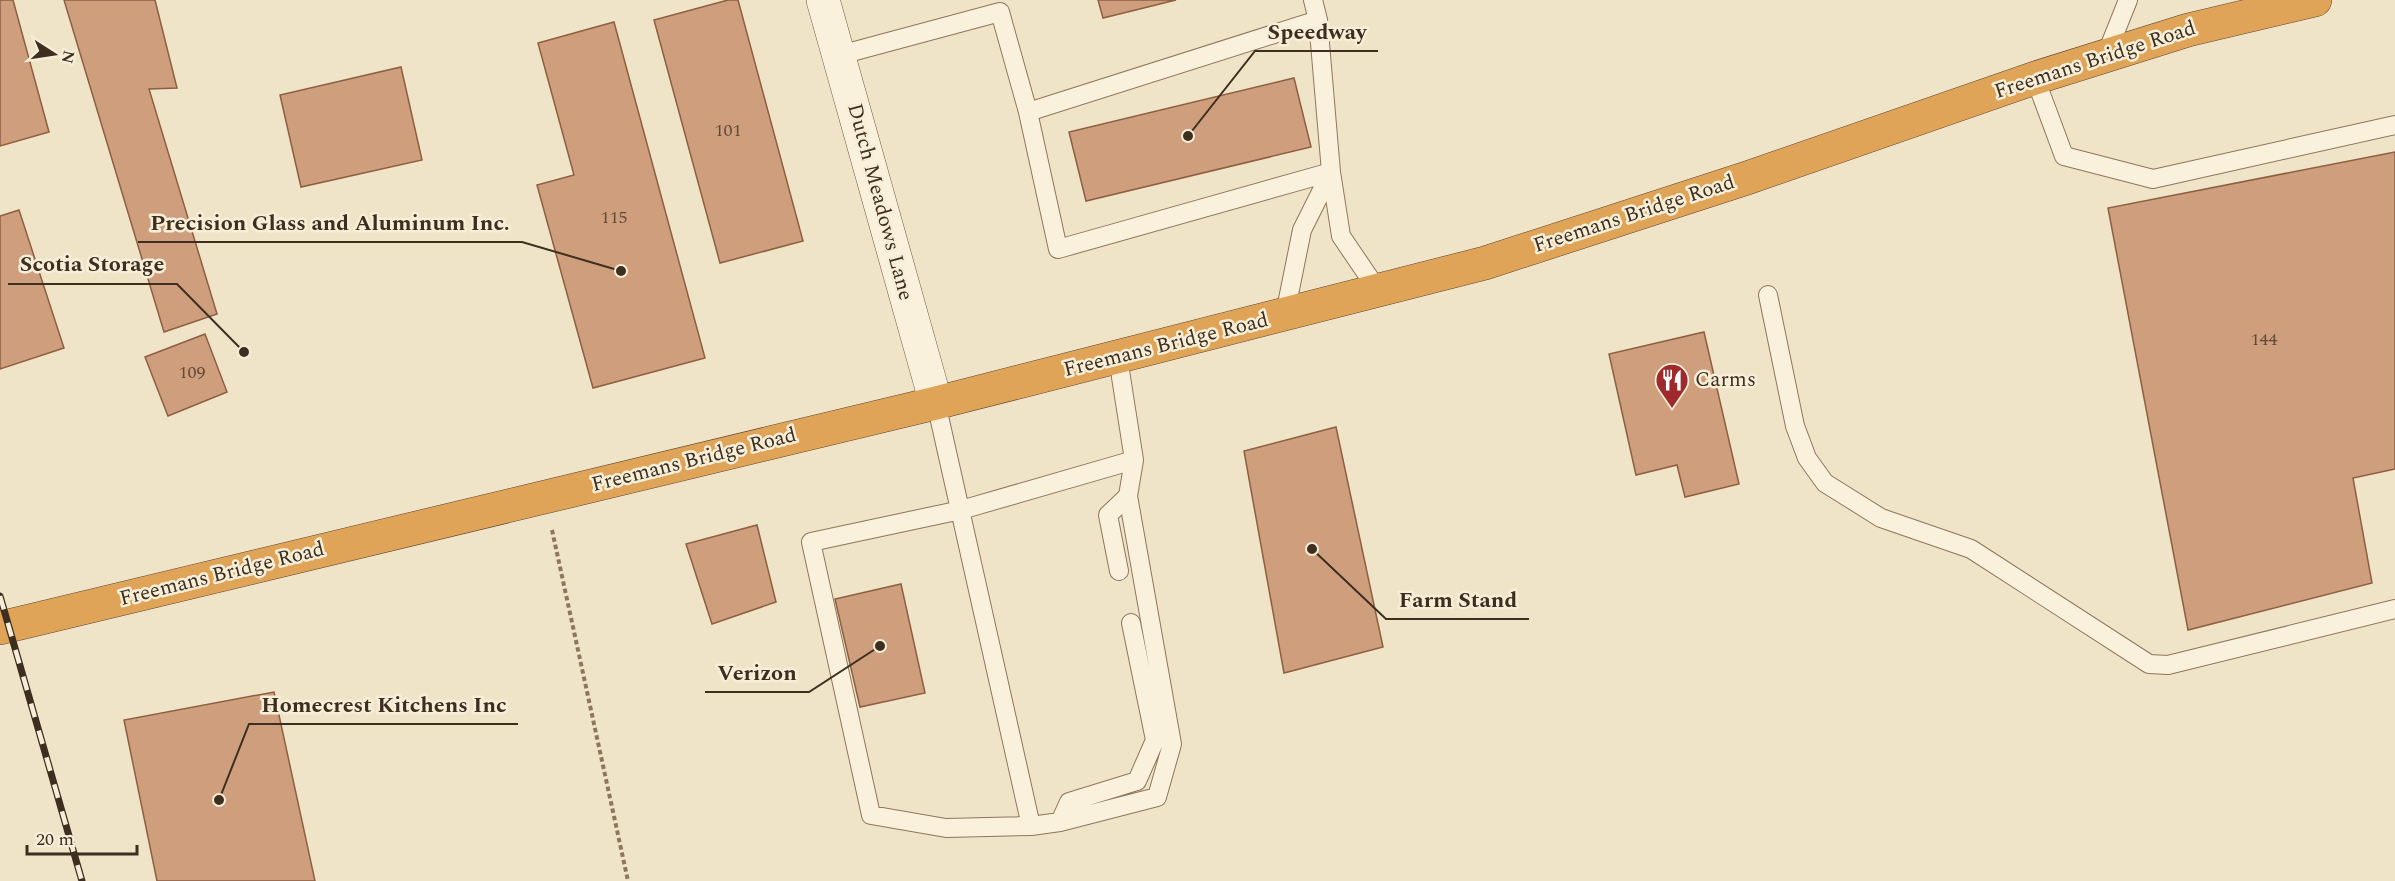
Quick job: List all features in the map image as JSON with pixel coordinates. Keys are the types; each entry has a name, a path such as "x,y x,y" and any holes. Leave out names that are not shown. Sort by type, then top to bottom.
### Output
{"highway":[{"name":"Freemans Bridge Road","path":"0,628 936,404 1496,259 1747,178 2035,78 2188,30 2255,6 2315,0"}],"street":[{"name":"Dutch Meadows Lane","path":"823,0 936,404"}],"lane":[{"path":"1313,0 1318,20 1331,172 1341,236 1377,289"},
{"path":"2106,55 2128,0"},
{"path":"840,56 1000,12 1028,112 1058,249 1331,172"},
{"path":"1028,112 1318,20"},
{"path":"2035,78 2064,156 2153,179 2395,125"},
{"path":"1285,314 1302,230 1331,172"},
{"path":"1768,295 1796,426 1807,458 1825,483 1881,518 1971,549 2149,664 2168,665 2395,609"},
{"path":"1118,358 1134,460 1128,496 1172,744 1157,797 1060,822 1031,826 946,828 872,815 811,542 961,510 1134,460"},
{"path":"936,404 1031,826"},
{"path":"1119,571 1108,515 1128,496"},
{"path":"1060,822 1069,802 1137,781 1155,740 1131,623"}],"path":[{"path":"545,497 628,881"}],"building":[{"path":"0,0 13,0 49,132 0,146"},
{"path":"64,0 155,0 177,88 149,89 217,314 164,332"},
{"path":"728,0 738,0 803,241 720,263 654,20"},
{"path":"1098,0 1176,0 1103,18"},
{"path":"614,22 705,358 593,388 537,185 574,175 538,43"},
{"path":"401,67 422,160 301,187 280,95"},
{"path":"1294,78 1311,147 1086,201 1069,132"},
{"path":"2395,152 2395,469 2353,478 2372,583 2188,630 2108,208"},
{"path":"19,210 64,348 0,369 0,216"},
{"name":"Carms","path":"1704,332 1739,484 1685,497 1677,465 1636,475 1609,354"},
{"path":"205,334 227,392 168,416 145,357"},
{"path":"1336,427 1383,647 1284,673 1244,451"},
{"path":"757,525 776,602 712,624 686,544"},
{"path":"901,584 925,693 860,707 835,599"},
{"path":"274,692 315,881 157,881 124,720"}],"railway":[{"path":"0,596 82,881"}],"place":[{"name":"Speedway","path":"1188,136"},
{"name":"Precision Glass and Aluminum Inc.","path":"621,271"},
{"name":"Scotia Storage","path":"244,352"},
{"name":"Carms","path":"1672,409"},
{"name":"Farm Stand","path":"1312,549"},
{"name":"Verizon","path":"880,646"},
{"name":"Homecrest Kitchens Inc","path":"219,800"}]}
